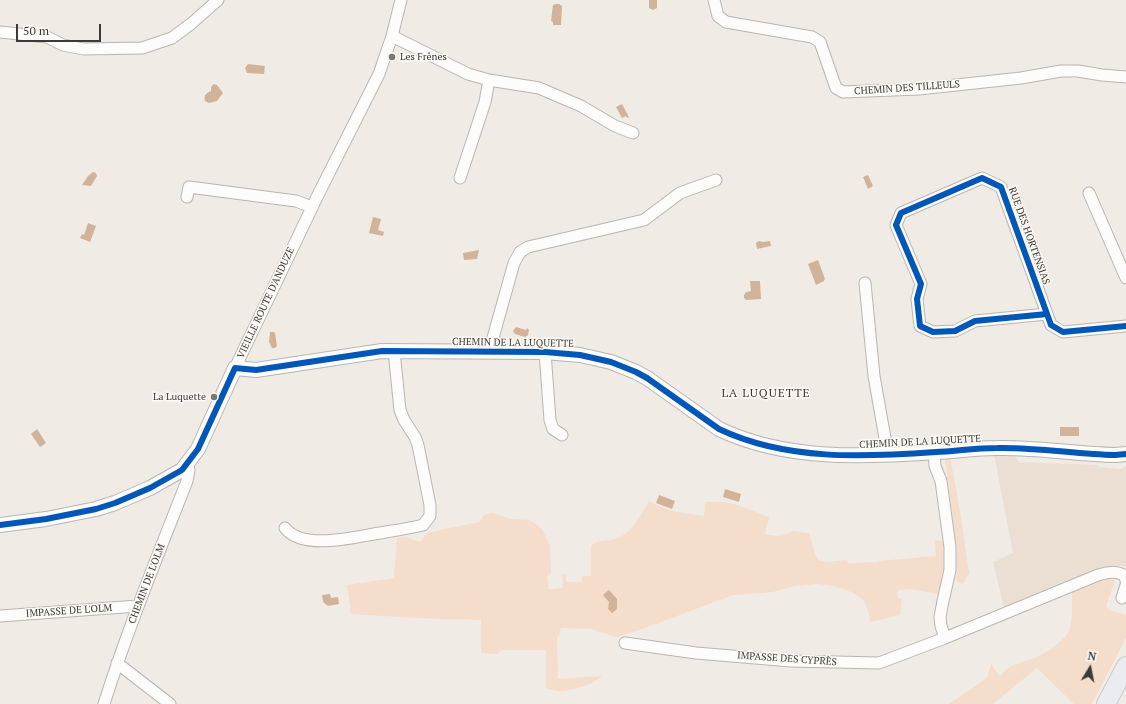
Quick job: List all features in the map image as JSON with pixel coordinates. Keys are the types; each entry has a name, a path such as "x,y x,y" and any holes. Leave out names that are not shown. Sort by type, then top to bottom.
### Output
{"main road":[{"path":"1106,704 1126,666"}],"street":[{"path":"0,32 48,37 63,45 83,49 142,48 172,38 218,0"},
{"name":"VIEILLE ROUTE D'ANDUZE","path":"0,525 46,519 96,509 150,488 177,473 187,465 198,449 312,207 378,74 392,36 401,0"},
{"name":"CHEMIN DES TILLEULS","path":"714,0 718,16 726,22 812,37 820,42 836,88 843,92 919,89 1021,78 1061,71 1078,71 1126,77"},
{"path":"392,36 468,74 489,80 539,88 581,106 615,126 633,133"},
{"path":"460,178 485,102 489,80"},
{"name":"RUE DES HORTENSIAS","path":"1047,314 975,320 955,330 933,332 920,326 917,299 921,284 896,225 901,213 982,178 1001,187 1051,325 1063,332 1126,326"},
{"path":"489,352 514,263 520,252 528,247 644,220 680,194 716,180"},
{"path":"187,197 189,187 296,201 312,207"},
{"path":"1089,193 1126,278"},
{"path":"866,283 874,376 888,455"},
{"path":"285,528 291,535 300,538 327,542 423,525 430,516 430,505 418,445 400,410 394,351"},
{"name":"CHEMIN DE LA LUQUETTE","path":"235,368 256,370 372,352 394,351 545,352 580,355 611,362 647,378 719,429 732,435 765,445 802,453 888,455 996,448 1101,455 1126,454"},
{"path":"545,352 550,420 553,429 562,435"},
{"path":"934,452 935,466 941,482 950,547 950,570 940,617 945,638"},
{"name":"CHEMIN DE L'OLM","path":"104,704 138,606 187,481 189,470 187,465"},
{"name":"IMPASSE DES CYPRÈS","path":"625,643 696,653 791,661 870,664 886,661 1107,572 1117,572 1124,575 1126,580"},
{"path":"1122,598 1126,585"},
{"name":"IMPASSE DE L'OLM","path":"0,616 138,606"},
{"path":"117,663 170,704"}],"shaded area":[{"path":"649,0 657,0 657,8 653,10 649,8"},
{"path":"556,4 562,6 561,25 553,25 553,22 551,21 553,5"},
{"path":"248,64 265,66 264,74 247,73 245,68"},
{"path":"214,84 217,85 223,93 217,101 209,103 205,101 205,96 211,91 211,87"},
{"path":"622,104 629,117 627,118 626,116 622,118 616,107"},
{"path":"93,172 96,173 97,176 91,186 82,185 88,176"},
{"path":"868,175 873,186 868,189 863,177"},
{"path":"373,217 381,219 378,230 384,232 383,236 369,233"},
{"path":"88,223 96,226 90,242 80,238 82,234 84,235"},
{"path":"759,241 770,241 771,246 757,249 756,243"},
{"path":"479,250 477,259 464,260 463,253"},
{"path":"818,260 825,279 816,285 808,264"},
{"path":"750,281 760,281 761,299 746,300 744,298 746,292 751,291"},
{"path":"516,327 526,330 527,328 529,330 528,335 525,337 515,334 513,331"},
{"path":"270,332 275,333 277,346 275,348 272,348 269,342"},
{"path":"1060,427 1079,427 1079,436 1060,436"},
{"path":"37,429 46,443 40,447 31,434"},
{"path":"1013,453 1019,462 1099,465 1099,467 1121,469 1126,466 1126,566 1113,566 1105,568 1017,601 1006,607 1003,605 993,562 1013,553 994,454"},
{"path":"950,457 969,573 963,584 955,580 957,574 957,550 945,459"},
{"path":"725,489 741,494 739,502 723,497"},
{"path":"659,495 675,501 672,509 656,503"},
{"path":"649,501 671,511 704,516 705,502 723,502 734,504 769,517 765,534 782,536 792,531 809,533 818,560 828,562 847,560 848,563 878,562 936,556 935,541 938,540 943,542 944,548 945,569 943,582 938,594 909,589 898,590 898,598 902,599 900,615 870,622 869,613 864,601 854,593 834,586 818,584 795,586 773,592 733,595 648,627 616,637 591,629 561,628 559,636 557,637 558,679 602,676 588,685 564,691 546,688 546,650 501,650 498,654 481,653 481,620 351,614 347,585 394,578 397,538 406,537 420,542 427,533 479,522 484,515 492,513 511,519 529,520 538,525 543,531 550,545 551,573 547,577 549,589 563,588 562,574 566,574 566,582 582,582 582,576 591,576 591,546 598,542 618,538 630,530"},
{"path":"1111,577 1115,581 1106,606 1109,610 1125,615 1126,614 1126,638 1092,704 1074,704 1037,668 993,704 949,704 987,678 991,664 1000,677 1008,668 1039,656 1058,644 1069,632 1070,628 1072,613 1072,588"},
{"path":"609,590 617,599 617,609 612,613 608,609 609,602 603,595"},
{"path":"330,594 331,598 338,597 339,604 328,606 323,602 322,595"}],"cycle path":[{"path":"1047,314 975,321 955,331 933,332 920,326 917,299 921,284 896,225 901,213 982,178 1001,187 1051,325 1063,332 1126,326"},
{"path":"0,525 46,519 96,509 115,503 150,488 182,470 198,449 235,368 256,370 382,351 545,352 580,355 611,362 647,378 719,429 771,447 798,452 881,455 944,452 981,448 1012,448 1115,455 1126,454"}],"place":[{"name":"Les Frênes","path":"392,57"},
{"name":"La Luquette","path":"214,397"}],"district":[{"name":"LA LUQUETTE","path":"766,394"}]}
